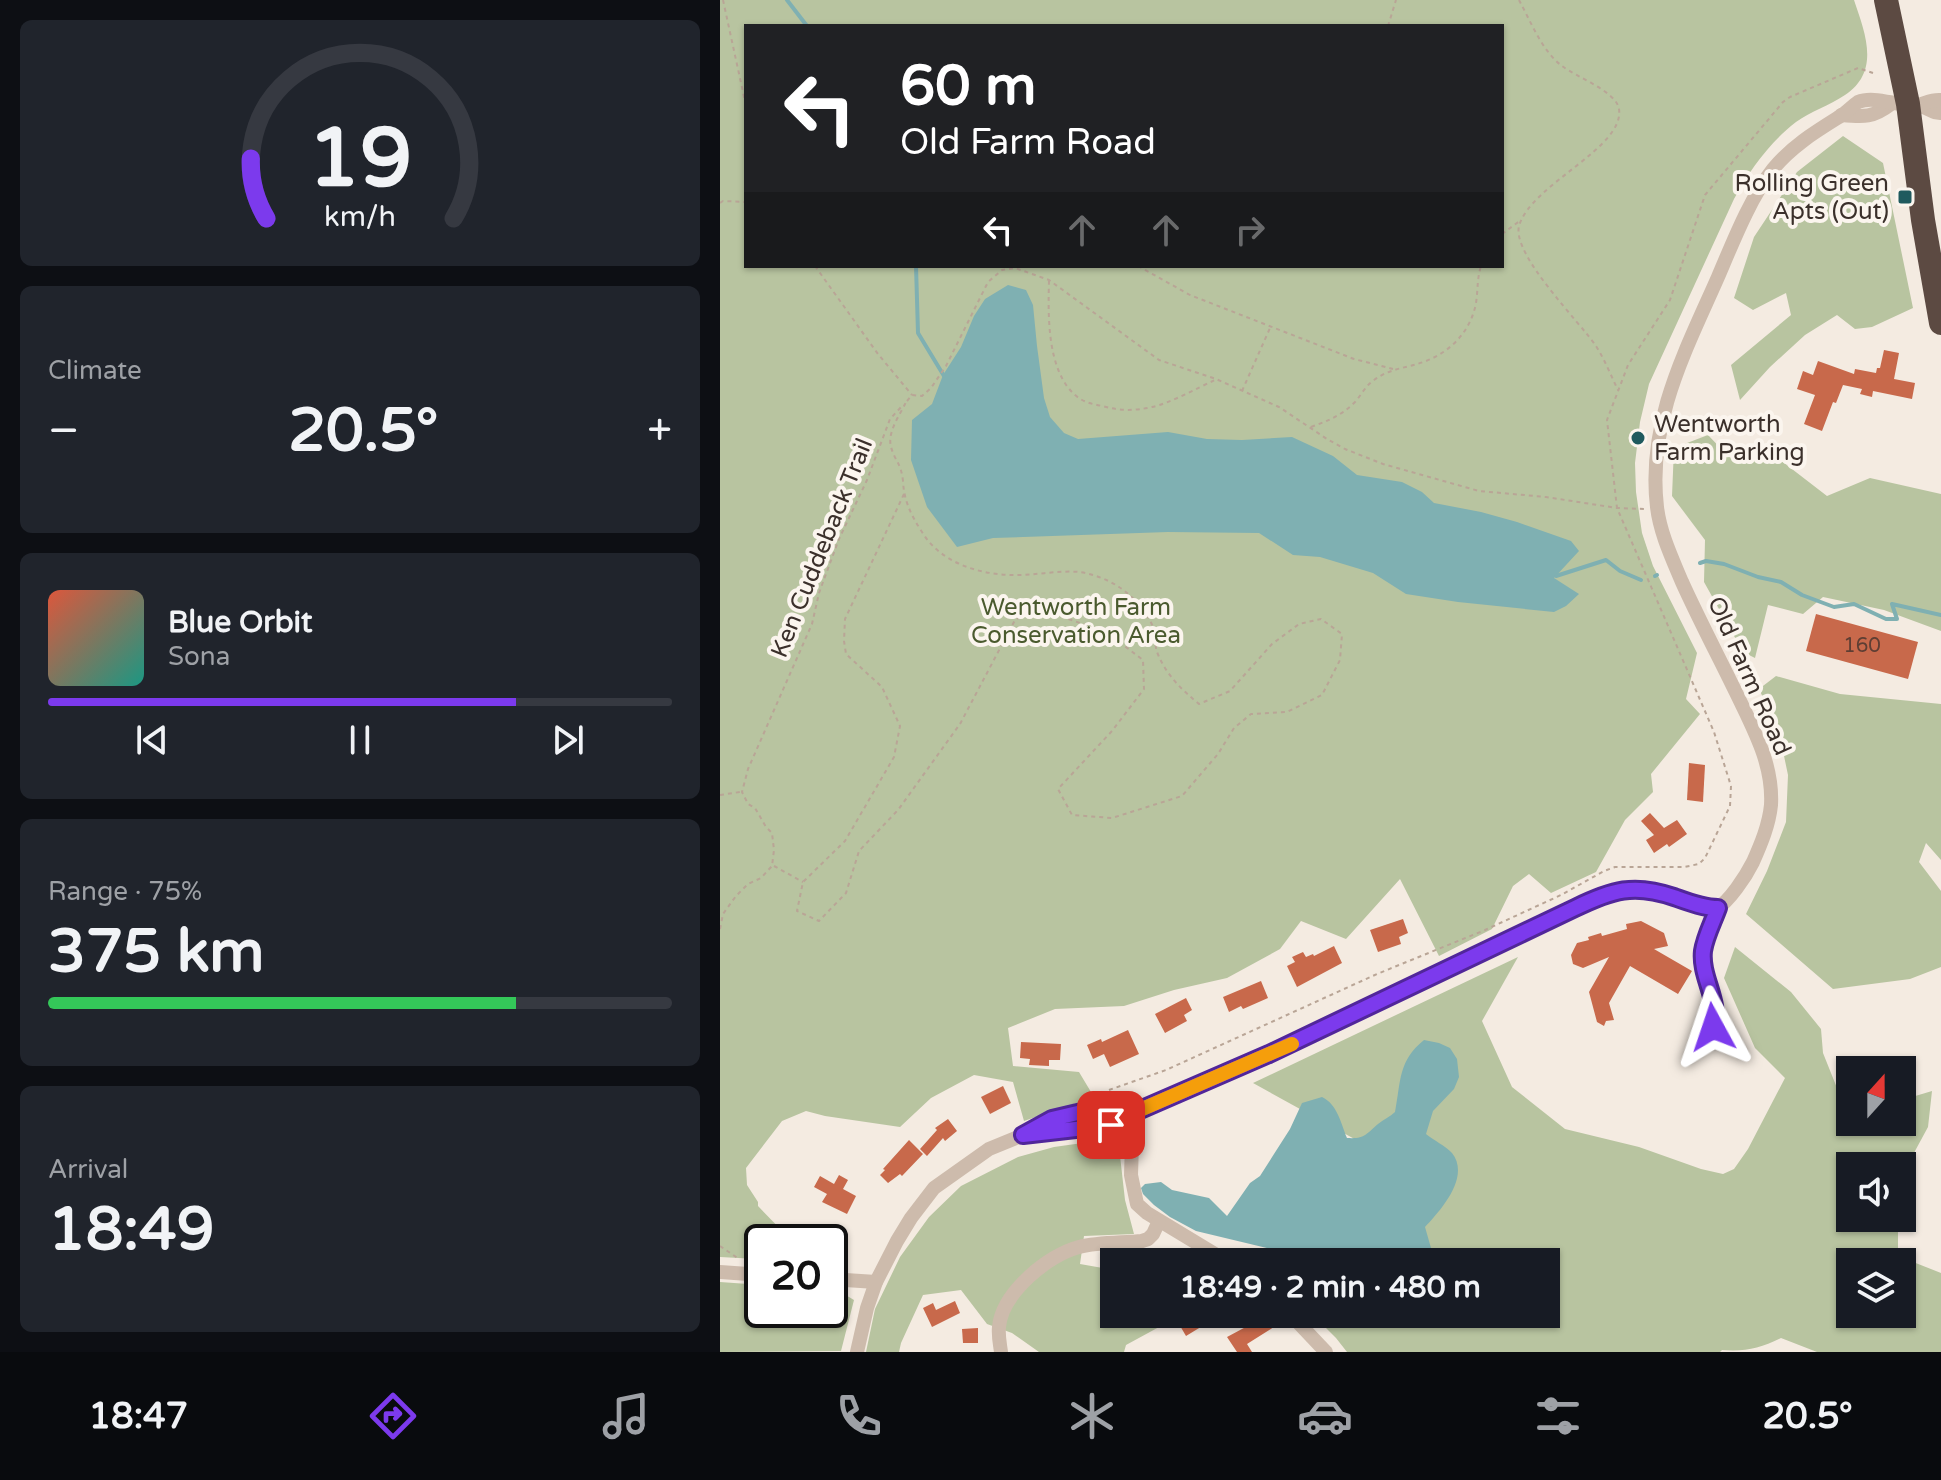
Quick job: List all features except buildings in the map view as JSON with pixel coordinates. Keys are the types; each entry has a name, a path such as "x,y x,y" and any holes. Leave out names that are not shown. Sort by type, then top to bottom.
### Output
{"highway":[{"path":"1886,0 1941,323"}],"street":[{"name":"Old Farm Road","path":"1718,908 1750,868 1764,835 1771,805 1769,774 1757,735 1675,566 1664,536 1657,510 1655,480 1663,414 1684,355 1725,259 1774,168 1793,148 1841,115 1859,117 1906,104 1941,100"},
{"path":"1906,104 1941,113"},
{"path":"857,1352 876,1282 911,1218 934,1188 989,1149 1023,1135 1120,1122 1133,1113 1269,1054 1603,894 1640,889 1718,908"},
{"path":"1133,1113 1131,1175 1137,1204 1204,1248"},
{"path":"1001,1352 998,1338 1004,1308 1041,1266 1078,1247 1148,1239 1159,1221"},
{"path":"720,1272 744,1274"},
{"path":"848,1280 876,1282"},
{"path":"1303,1328 1326,1352"}],"lane":[{"path":"1699,1040 1713,1027 1716,1018 1703,952 1718,908"}],"path":[{"path":"723,0 744,97"},
{"path":"1389,24 1396,0"},
{"path":"1519,0 1549,54 1560,66 1611,95 1619,107 1618,121 1610,134 1593,153 1544,190 1518,229 1519,242 1539,274 1597,348 1618,391"},
{"path":"1109,1090 1166,1070 1377,974 1485,930 1561,895 1604,871 1615,867 1684,867 1699,864 1705,858 1730,806 1732,793 1714,732 1617,508 1607,420 1628,365 1670,300 1705,195 1783,102 1858,68 1873,73"},
{"path":"720,203 744,202"},
{"path":"1504,232 1522,219"},
{"path":"816,268 878,354 912,395"},
{"name":"Ken Cuddeback Trail","path":"742,792 748,769 812,624 819,593 839,539 867,480 890,419 912,395 922,396 931,388 946,366 988,282 1002,270 1017,268 1049,280 1159,360 1216,379 1279,407 1345,449 1383,464 1479,491 1657,510"},
{"path":"1142,268 1190,295 1354,359 1393,369"},
{"path":"1310,427 1334,419 1355,402 1371,381 1393,369 1424,362 1441,354 1462,336 1475,305 1481,268"},
{"path":"1049,280 1048,321 1056,362 1064,381 1074,394 1086,402 1121,411 1154,407 1216,379"},
{"path":"1242,391 1270,327"},
{"path":"904,494 845,619 844,641 846,654 882,687 900,726 894,757 845,841 803,882 797,911 819,921 846,893 859,851 898,810 960,724 1015,620 1037,608 1106,632 1143,660 1144,689 1112,731 1058,789 1072,815 1112,818 1182,796 1218,754 1234,728 1251,714 1287,712 1322,695 1340,660 1342,634 1321,619 1299,624 1272,644 1230,691 1199,704 1173,682 1156,650 1155,632 1147,615 1123,589 1105,579 1078,572 1010,575 981,571 940,554 927,541 910,512 901,468 891,448 890,436 906,402"},
{"path":"720,795 742,792 772,833 774,850 772,866 736,896 723,914 720,929"},
{"path":"772,866 803,882"}],"green space":[{"name":"Wentworth Farm Conservation Area","path":"720,0 1854,0 1867,51 1863,75 1845,95 1786,130 1754,167 1734,199 1649,384 1635,463 1642,533 1653,566 1697,653 1686,699 1700,714 1651,774 1653,792 1625,820 1596,872 1551,893 1529,874 1513,886 1492,929 1439,956 1400,879 1346,939 1301,921 1280,949 1227,978 1124,1006 1055,1009 1008,1028 1013,1066 1079,1072 1094,1097 1024,1121 1013,1082 974,1075 931,1098 900,1127 806,1111 782,1121 746,1168 747,1185 758,1206 775,1224 744,1224 744,1258 720,1257"},
{"path":"1843,136 1883,163 1913,308 1872,327 1855,329 1837,315 1805,335 1740,400 1731,365 1791,315 1786,293 1753,310 1734,298 1754,237 1797,172"},
{"path":"1708,435 1729,457 1750,464 1762,446 1827,496 1870,478 1941,494 1941,631 1884,610 1823,597 1803,614 1768,605 1755,658 1743,652 1704,582 1705,540 1672,496 1674,448"},
{"path":"1776,676 1840,694 1941,704 1941,860 1926,843 1919,862 1941,891 1941,967 1910,979 1833,989 1746,914 1786,822 1788,775 1779,732 1759,689"},
{"path":"1735,947 1791,992 1821,1029 1823,1053 1836,1086 1836,1136 1916,1136 1916,1096 1932,1091 1928,1127 1915,1152 1836,1152 1836,1232 1898,1232 1898,1248 1836,1248 1836,1328 1916,1328 1916,1263 1941,1273 1941,1352 1817,1352 1781,1338 1753,1348 1720,1352 1347,1352 1326,1328 1560,1328 1560,1248 1339,1248 1389,1158 1253,1083 1518,957 1482,1021 1512,1087 1565,1129 1639,1147 1723,1174 1734,1169 1748,1149 1785,1078 1755,1048 1724,978"},
{"path":"1118,1138 1125,1200 1134,1234 1084,1236 1080,1264 1100,1268 1100,1328 1157,1328 1126,1345 1124,1352 1039,1352 1012,1333 987,1324 961,1290 923,1295 899,1352 866,1352 875,1309 900,1257 929,1217 961,1186 1018,1157 1054,1147"},
{"path":"720,1282 744,1284 744,1328 847,1328 841,1351 720,1352"},
{"path":"848,1296 854,1300 848,1324"}],"water":[{"path":"1008,285 1026,290 1033,305 1044,398 1050,417 1064,433 1078,439 1168,432 1207,439 1292,437 1333,456 1357,475 1402,482 1422,492 1434,503 1481,512 1571,541 1579,551 1554,578 1579,594 1554,612 1406,594 1373,573 1320,557 1293,555 1259,533 1168,532 993,538 957,547 927,507 911,460 912,420 932,404 943,375 985,299"},
{"path":"1424,1040 1450,1048 1457,1059 1459,1077 1454,1089 1433,1111 1426,1134 1452,1153 1458,1172 1451,1193 1425,1227 1431,1248 1267,1248 1196,1231 1170,1217 1143,1194 1141,1188 1145,1184 1161,1182 1172,1190 1209,1198 1227,1216 1250,1183 1260,1176 1290,1129 1302,1103 1322,1097 1338,1114 1347,1138 1364,1136 1395,1112 1405,1064"}],"waterway":[{"path":"787,0 805,24"},
{"path":"916,268 918,333 944,376"},
{"path":"1556,576 1606,560 1620,571 1641,580"},
{"path":"1700,563 1724,564 1781,582 1802,595 1834,607 1854,604 1886,619 1897,619 1892,604 1941,615"}],"slow traffic":[{"path":"1114,1108 1133,1113 1292,1044"}],"place":[{"name":"Rolling Green Apts (Out)","path":"1905,197"},
{"name":"Wentworth Farm Parking","path":"1638,438"}],"route":[{"path":"1111,1125 1023,1135 1052,1119 1103,1107 1133,1113 1269,1054 1603,894 1618,890 1652,890 1705,907 1718,908 1703,952 1716,1018 1713,1027"}]}
